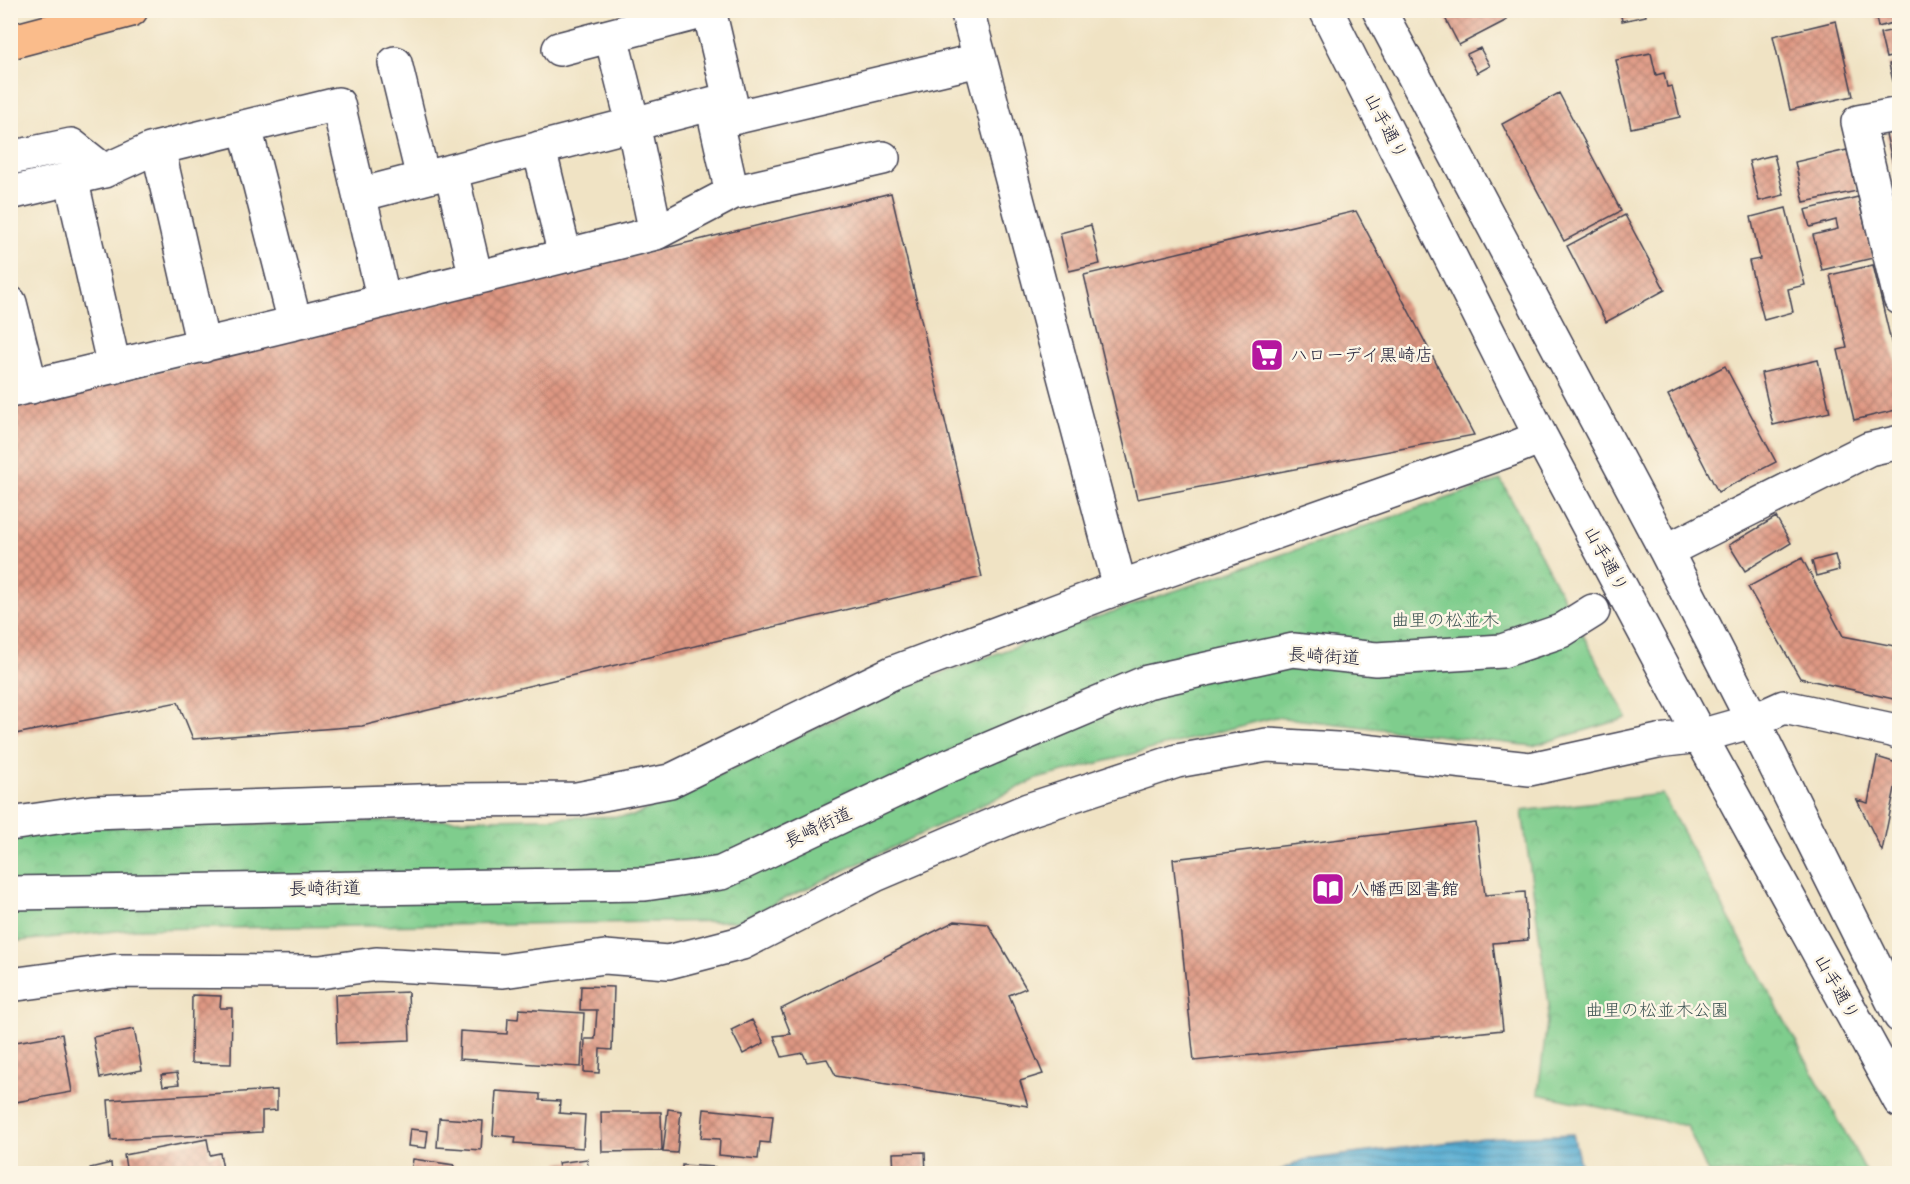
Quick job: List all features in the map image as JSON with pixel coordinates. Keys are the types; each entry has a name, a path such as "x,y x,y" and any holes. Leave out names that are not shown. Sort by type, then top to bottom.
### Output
{"highway":[{"path":"10,42 131,10"}],"street":[{"path":"559,49 709,10 732,193"},
{"path":"967,10 1120,587"},
{"name":"山手通り","path":"1326,10 1541,436 1700,736 1899,1101"},
{"path":"1379,10 1666,550 1754,721 1899,1016"},
{"path":"611,36 633,124 656,233"},
{"path":"359,195 633,124 723,111 979,60"},
{"path":"395,63 476,278"},
{"path":"10,193 104,171 158,148 338,104 384,301"},
{"path":"1899,114 1858,122 1895,259 1899,298"},
{"path":"245,127 295,323"},
{"path":"10,158 71,145 104,171"},
{"path":"158,148 203,346"},
{"path":"539,148 565,256"},
{"path":"10,303 21,389 656,233 732,193 883,158"},
{"path":"71,178 114,367"},
{"path":"10,824 92,813 436,800 577,799 670,782 892,673 1120,587 1509,450 1541,436"},
{"path":"1666,550 1869,449 1899,442"},
{"name":"長崎街道","path":"10,893 645,884 721,873 939,770 1148,682 1293,650 1376,659 1502,651 1562,631 1593,611"},
{"path":"10,984 115,971 320,972 376,964 503,971 605,957 668,962 742,943 875,875 1028,810 1177,761 1267,745 1354,750 1530,769 1658,741 1700,736 1754,721 1784,707 1892,730 1899,734"}],"green space":[{"name":"曲里の松並木","path":"1501,480 1627,718 1533,746 1275,717 1037,779 738,921 135,929 11,942 10,829 633,816 896,690 1089,620"},
{"name":"曲里の松並木公園","path":"1662,794 1867,1173 1708,1173 1687,1126 1538,1094 1549,1005 1522,811"}],"water":[{"path":"1573,1134 1582,1173 1274,1173 1303,1160 1484,1138"}],"building":[{"path":"1441,10 1505,10 1507,20 1459,45"},
{"path":"1645,10 1646,16 1622,21 1620,11"},
{"path":"1894,10 1896,22 1878,27 1875,12"},
{"path":"1836,21 1853,96 1790,110 1773,36"},
{"path":"1900,29 1900,55 1886,58 1880,33"},
{"path":"1480,48 1490,66 1477,73 1467,54"},
{"path":"1651,53 1656,75 1664,73 1667,87 1672,86 1680,117 1631,128 1616,60"},
{"path":"1900,62 1900,107 1899,107 1889,64"},
{"path":"1559,93 1621,211 1564,241 1502,124"},
{"path":"1900,131 1900,191 1899,191 1886,134"},
{"path":"1847,150 1857,191 1804,202 1795,162"},
{"path":"1774,155 1784,195 1759,201 1749,161"},
{"path":"891,193 982,577 362,726 193,739 178,702 10,735 10,408"},
{"path":"1858,197 1873,258 1822,270 1813,235 1838,229 1836,220 1810,227 1805,210"},
{"path":"1786,208 1805,285 1788,289 1793,312 1764,320 1749,261 1760,259 1751,217"},
{"name":"ハローデイ黒崎店","path":"1356,211 1474,435 1137,499 1084,275"},
{"path":"1625,215 1665,290 1606,322 1567,246"},
{"path":"1091,225 1100,264 1069,271 1060,233"},
{"path":"1873,265 1900,379 1900,409 1854,420 1838,350 1847,348 1830,275"},
{"path":"1818,360 1830,412 1773,425 1761,373"},
{"path":"1725,366 1776,462 1718,492 1668,395"},
{"path":"1776,517 1791,543 1745,571 1729,545"},
{"path":"1835,555 1839,570 1816,576 1812,561"},
{"path":"1802,558 1843,636 1900,647 1898,700 1800,678 1748,587"},
{"path":"1877,757 1900,764 1882,851 1857,800 1868,803"},
{"path":"1476,823 1485,895 1525,892 1528,940 1493,943 1503,1030 1194,1061 1173,859"},
{"path":"955,921 988,924 1026,988 1009,995 1043,1074 1020,1081 1028,1106 836,1076 827,1059 807,1062 803,1053 782,1057 774,1036 791,1034 781,1009"},
{"path":"581,986 614,987 612,1050 600,1049 599,1073 584,1072 585,1039 595,1039 597,1010 580,1010"},
{"path":"408,992 410,1040 337,1043 335,995"},
{"path":"192,995 221,996 220,1008 232,1008 231,1064 191,1063"},
{"path":"519,1009 584,1013 581,1067 459,1059 460,1031 507,1034 508,1018 518,1019"},
{"path":"752,1020 764,1043 743,1054 731,1030"},
{"path":"134,1029 142,1070 100,1078 93,1037"},
{"path":"62,1034 72,1092 10,1103 10,1043"},
{"path":"177,1073 179,1084 163,1086 161,1075"},
{"path":"277,1090 277,1110 262,1111 262,1132 111,1140 108,1100"},
{"path":"496,1091 540,1094 540,1100 560,1101 559,1113 585,1115 583,1148 515,1143 516,1137 493,1135"},
{"path":"668,1109 681,1111 677,1153 663,1152"},
{"path":"704,1109 773,1116 770,1143 760,1142 758,1159 719,1155 720,1139 701,1138"},
{"path":"601,1112 661,1112 662,1151 602,1152"},
{"path":"439,1118 483,1121 481,1150 437,1147"},
{"path":"410,1129 428,1131 426,1148 408,1146"},
{"path":"207,1139 210,1155 220,1153 223,1169 198,1174 127,1174 124,1155"},
{"path":"925,1152 926,1174 894,1174 893,1153"},
{"path":"413,1159 454,1165 452,1174 411,1174"},
{"path":"587,1159 589,1174 560,1174 558,1163"},
{"path":"111,1163 112,1174 91,1174 90,1168"},
{"path":"682,1165 715,1167 715,1174 682,1174"}],"place":[{"name":"ハローデイ黒崎店","path":"1267,355"},
{"name":"八幡西図書館","path":"1328,889"}]}
